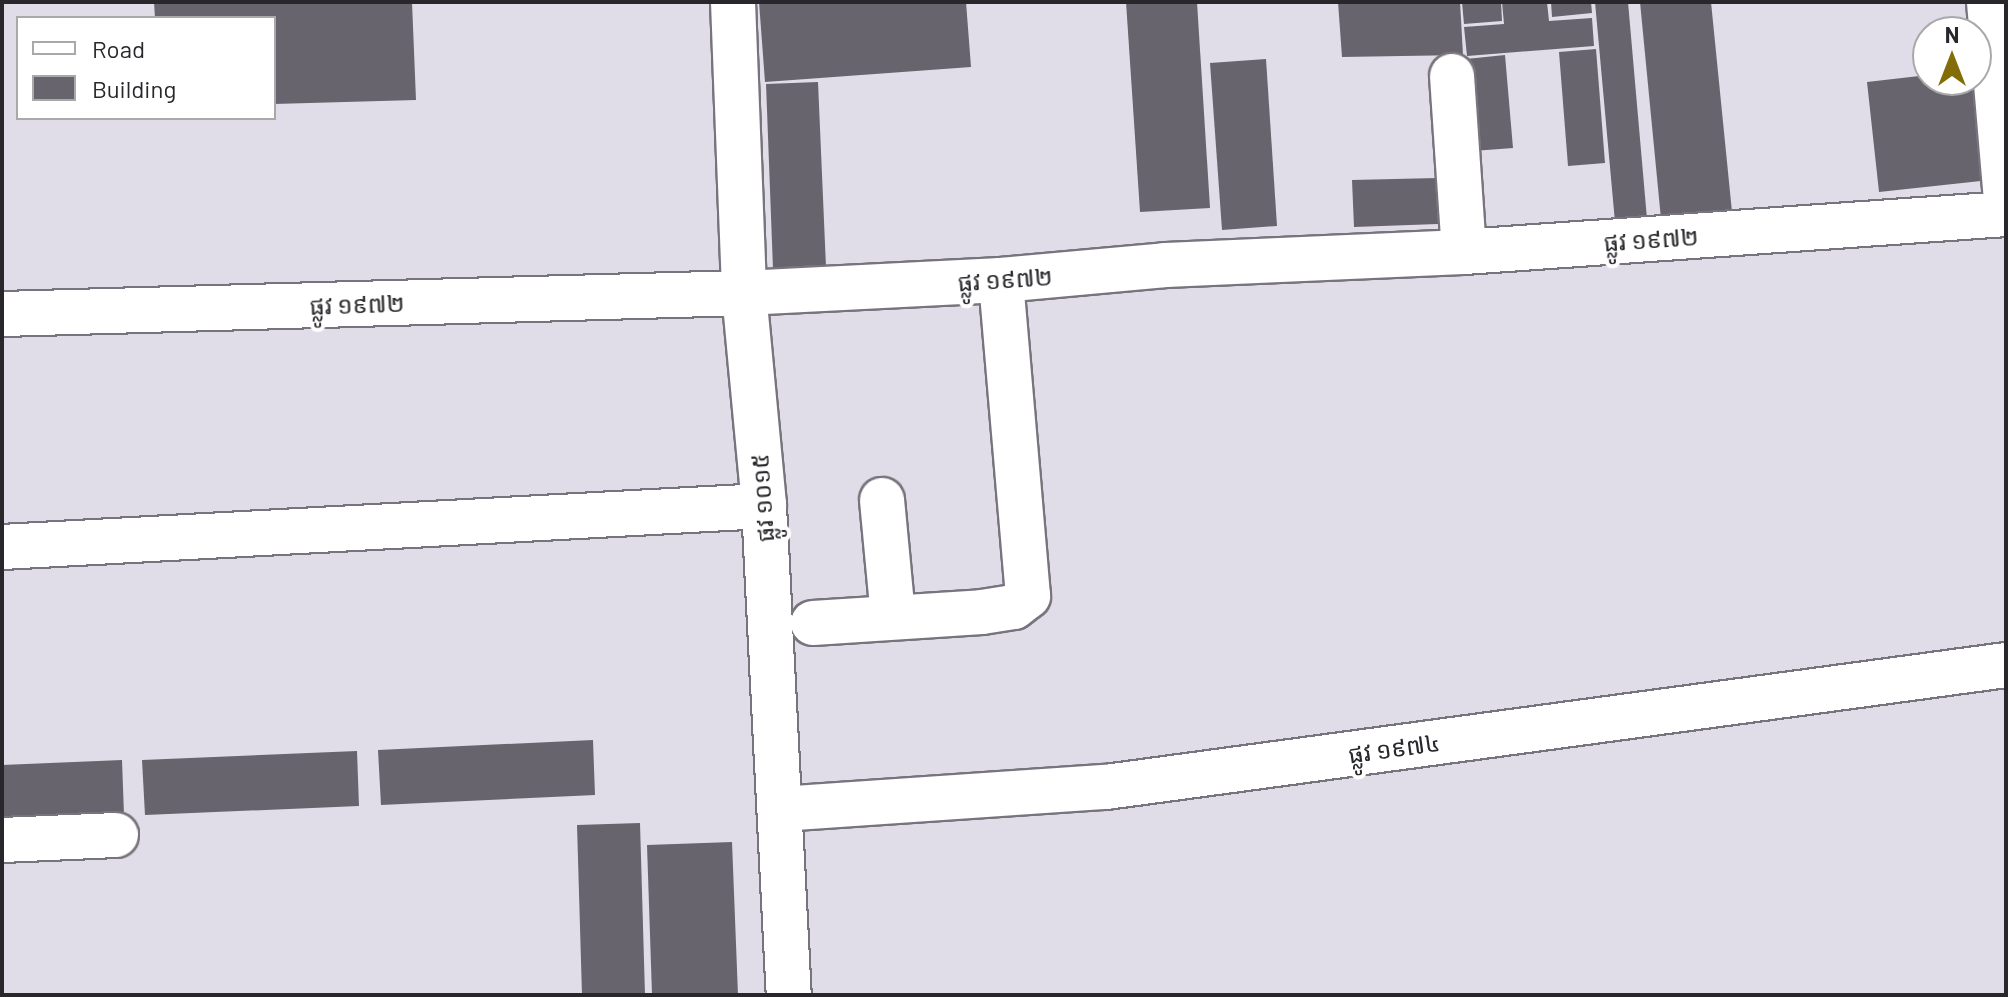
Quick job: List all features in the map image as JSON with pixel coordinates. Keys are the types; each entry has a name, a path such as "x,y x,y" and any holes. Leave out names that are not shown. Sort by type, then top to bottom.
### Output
{"street":[{"name":"ផ្លូវ ១០១៥","path":"733,2 744,293 764,506 789,995"},
{"path":"1989,2 2006,199"},
{"path":"1452,76 1464,252"},
{"name":"ផ្លូវ ១៩៧២","path":"2,314 744,293 1001,280 1165,265 1464,252 2006,214"},
{"path":"813,623 1003,609 1014,607 1028,596 1001,280"},
{"path":"882,500 893,616"},
{"path":"2,547 764,506"},
{"name":"ផ្លូវ ១៩៧៤","path":"780,809 1106,787 2006,665"},
{"path":"2,840 116,835"}],"building":[{"path":"154,2 412,2 416,100 276,104 276,16 155,16"},
{"path":"759,2 966,2 971,67 765,82"},
{"path":"1126,2 1197,2 1210,208 1140,212"},
{"path":"1338,2 1460,2 1463,55 1342,57"},
{"path":"1462,2 1501,2 1502,21 1464,24"},
{"path":"1502,2 1547,2 1549,21 1592,18 1594,46 1467,56 1464,27 1504,24"},
{"path":"1551,2 1591,2 1592,13 1552,17"},
{"path":"1595,2 1628,2 1647,219 1615,222"},
{"path":"1640,2 1711,2 1732,212 1661,219"},
{"path":"1596,49 1605,163 1568,166 1559,52"},
{"path":"1505,55 1513,148 1473,151 1466,59"},
{"path":"1266,59 1277,226 1222,230 1210,63"},
{"path":"1912,77 1912,96 1978,96 1990,180 1879,192 1867,82"},
{"path":"818,82 826,267 773,269 766,84"},
{"path":"1437,178 1438,224 1354,227 1352,180"},
{"path":"593,740 595,795 381,805 378,750"},
{"path":"357,751 359,806 145,815 142,760"},
{"path":"122,760 124,815 2,820 2,765"},
{"path":"640,823 645,995 582,995 577,825"},
{"path":"732,842 738,995 652,995 647,845"}]}
